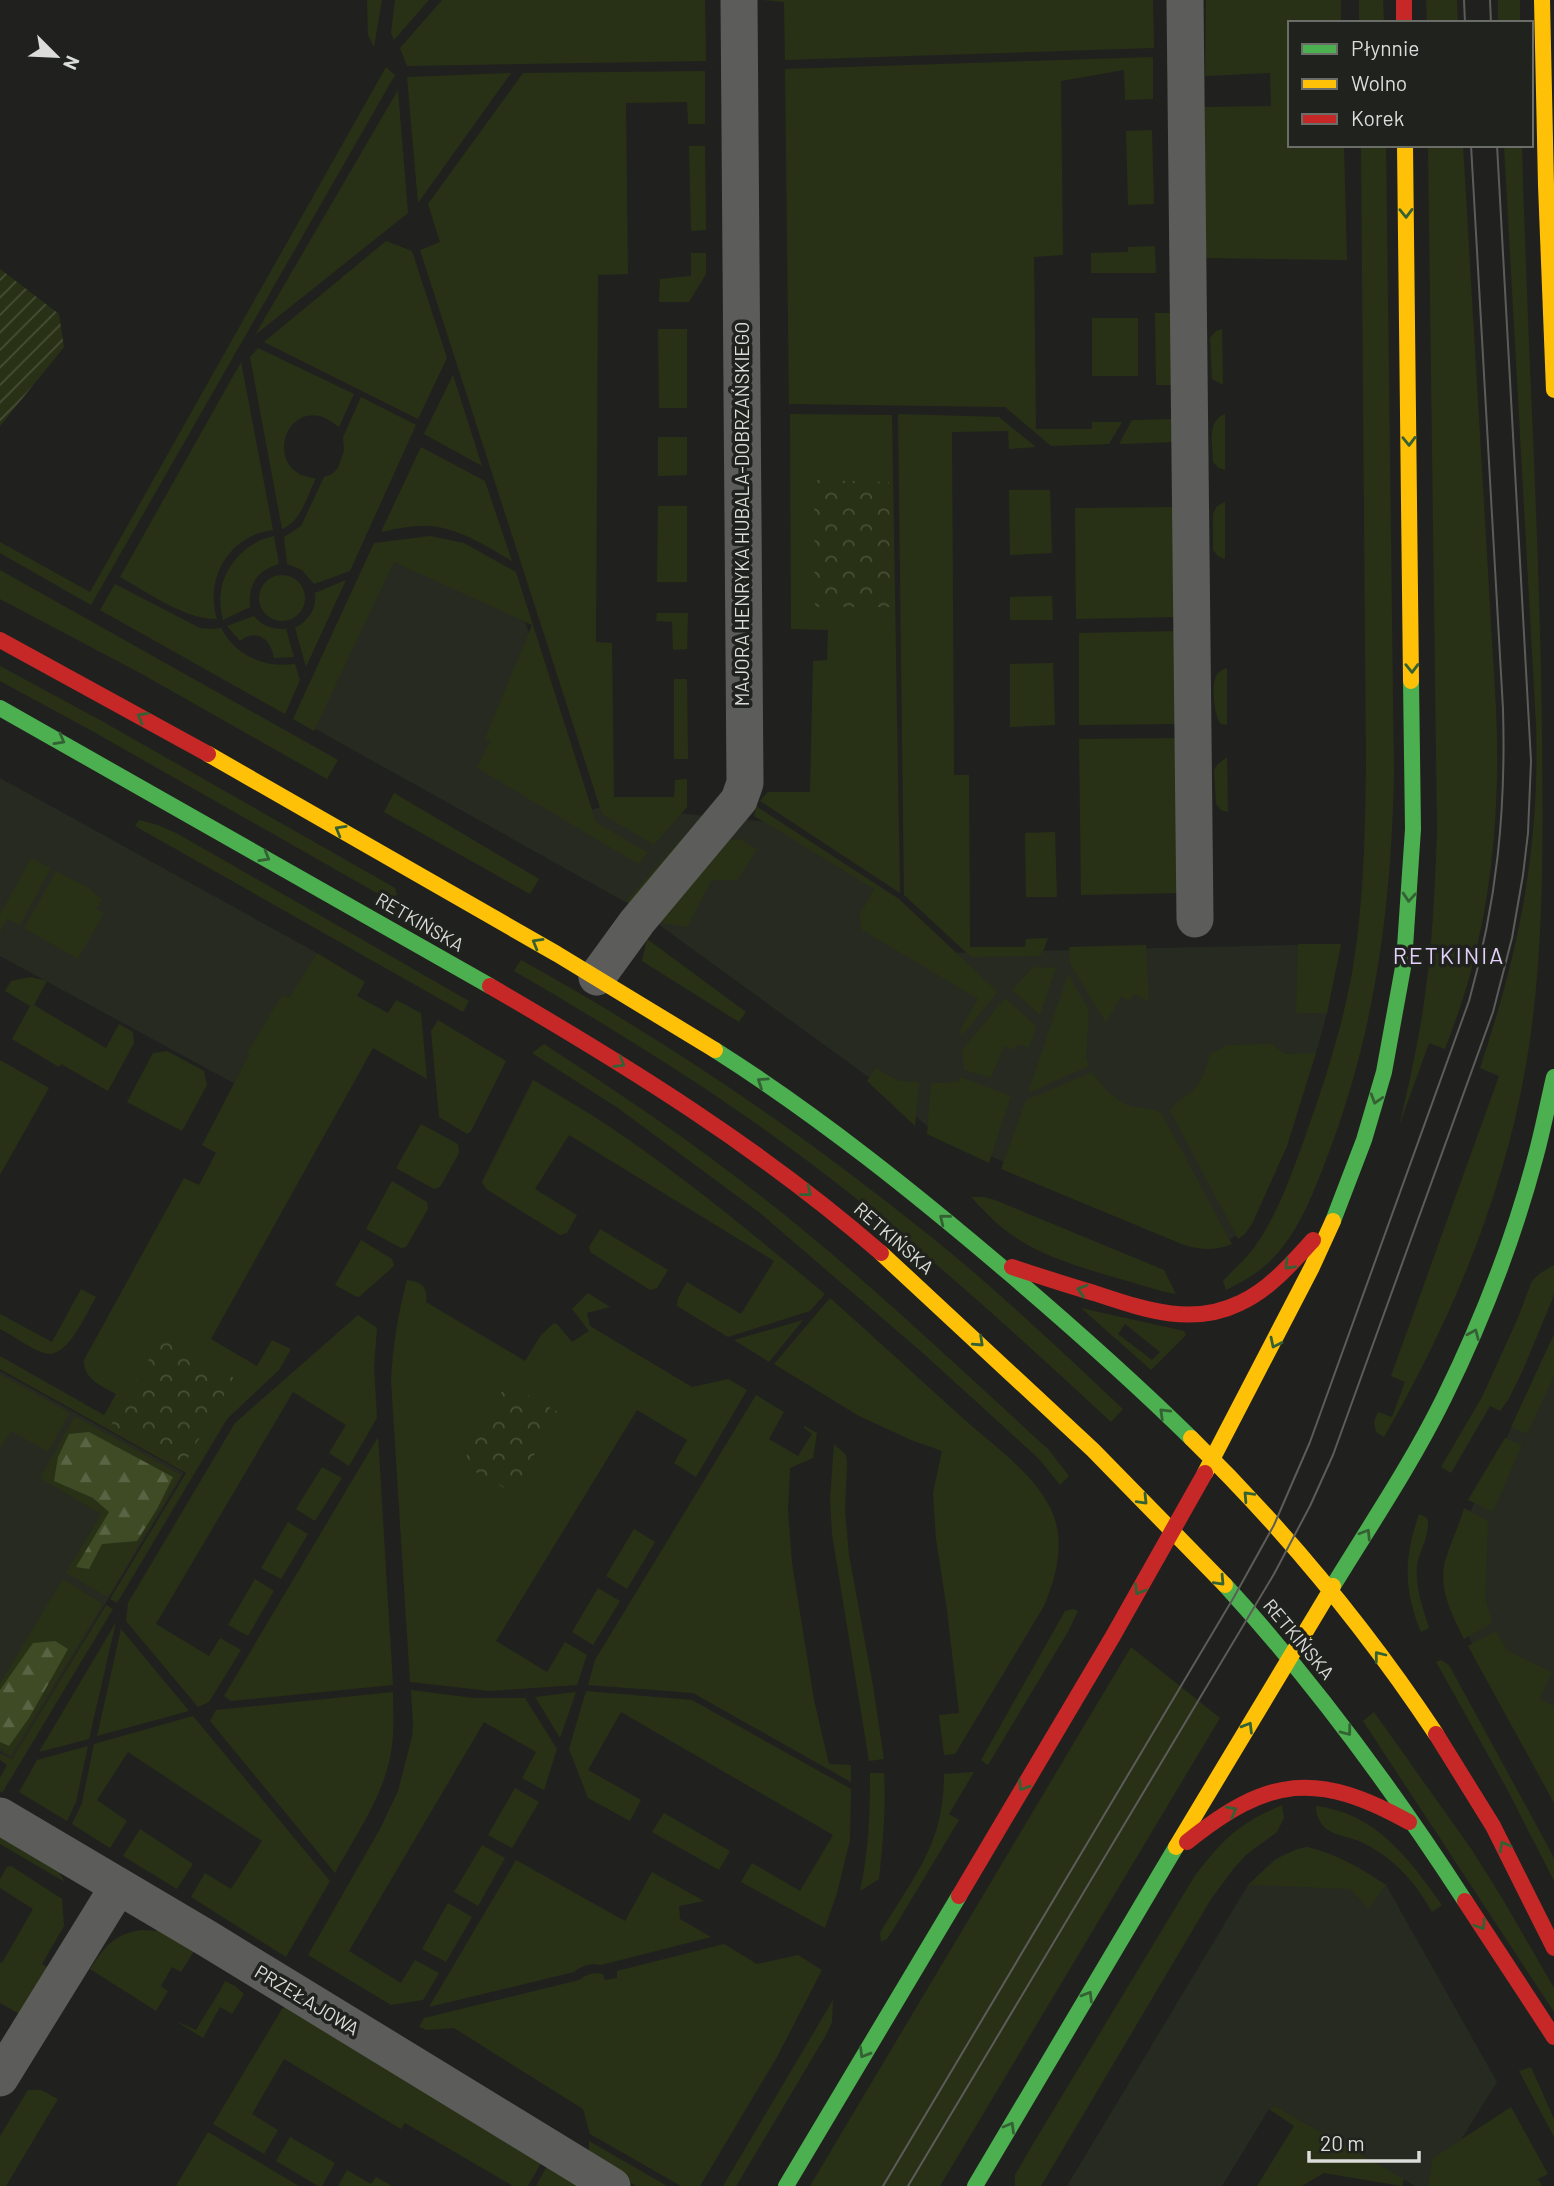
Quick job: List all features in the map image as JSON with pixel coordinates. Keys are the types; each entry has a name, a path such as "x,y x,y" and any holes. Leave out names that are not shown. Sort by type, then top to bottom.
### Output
{"street":[{"name":"MAJORA HENRYKA HUBALA-DOBRZAŃSKIEGO","path":"597,977 637,922 739,800 745,783 739,0"},
{"path":"1185,0 1195,919"},
{"path":"1404,0 1404,21"},
{"path":"1542,0 1554,390"},
{"path":"786,2186 1213,1460 1270,1353 1335,1215 1364,1140 1384,1072 1404,962 1410,891 1413,794 1405,147"},
{"name":"RETKIŃSKA","path":"0,640 121,704 448,898 597,977 723,1055 823,1124 898,1181 996,1262 1152,1401 1213,1460 1274,1525 1330,1592 1410,1697 1482,1807 1544,1910 1554,1948"},
{"name":"RETKIŃSKA","path":"0,708 424,940 682,1104 805,1190 875,1249 1082,1438 1173,1531 1290,1659 1348,1732 1417,1827 1554,2037"},
{"path":"975,2186 1406,1468 1443,1400 1469,1345 1516,1224 1537,1153 1554,1077"},
{"path":"996,1262 1149,1311 1172,1316 1202,1314 1243,1304 1257,1294 1285,1270 1335,1215"},
{"path":"1176,1849 1230,1810 1281,1790 1306,1787 1348,1791 1374,1801 1417,1827"},
{"name":"PRZEŁAJOWA","path":"0,1816 218,1945 612,2186"},
{"path":"0,2078 118,1887"}],"shaded area":[{"path":"399,554 520,606 587,811 604,806 770,822 883,894 944,953 1341,944 1316,1053 1243,1231 1224,1243 1178,1238 933,1131 874,1081 636,908 296,718 359,580"},
{"path":"0,778 317,953 237,1085 0,956"},
{"path":"1554,1344 1554,1797 1464,1628 1453,1550 1480,1490"},
{"path":"0,1371 184,1473 12,1759 0,1752"},
{"path":"1307,1847 1358,1867 1386,1885 1497,2082 1432,2186 1415,2186 1275,2106 1269,2109 1222,2186 1067,2186 1248,1885 1275,1859"}],"green space":[{"path":"367,0 382,0 374,47 368,35"},
{"path":"395,0 429,0 394,40 391,33"},
{"path":"442,0 705,0 706,61 407,66 400,48"},
{"path":"761,0 1153,0 1154,48 785,60 784,2"},
{"path":"1206,0 1341,0 1341,21 1288,21 1288,147 1344,147 1347,260 1205,258 1205,107 1271,106 1270,73 1205,76"},
{"path":"1359,0 1383,0 1384,21 1359,21"},
{"path":"1426,0 1457,0 1458,21 1427,21"},
{"path":"1498,0 1520,0 1520,21 1498,21"},
{"path":"1153,57 1153,99 1125,100 1124,70 1061,81 1063,255 1034,257 1036,429 1092,429 1092,422 1122,422 1109,444 1051,446 1005,407 789,404 785,69"},
{"path":"386,67 395,75 91,605 0,553 0,542 90,592"},
{"path":"705,71 705,124 688,124 687,102 626,103 628,274 598,275 596,642 612,643 614,797 674,797 675,780 687,779 687,807 654,845 602,814 420,250 440,242 428,204 523,73"},
{"path":"511,73 418,203 407,77"},
{"path":"398,90 408,213 255,335"},
{"path":"1152,130 1154,204 1128,205 1126,131"},
{"path":"689,146 705,146 706,230 691,231"},
{"path":"1361,147 1386,147 1394,775 1384,923 1357,1065 1343,1113 1312,1195 1295,1228 1275,1256 1256,1273 1226,1290 1223,1281 1258,1242 1278,1205 1319,1098 1338,1033 1349,989 1360,917 1366,765"},
{"path":"1428,147 1463,147 1496,709 1494,839 1480,936 1460,1008 1445,1049 1429,1043 1399,1126 1425,993 1437,829"},
{"path":"1504,147 1522,147 1541,662 1542,829 1538,968 1527,1060 1495,1192 1446,1317 1384,1437 1376,1432 1374,1422 1378,1412 1392,1417 1405,1382 1391,1376 1499,1076 1480,1068 1506,982 1524,899 1534,814 1536,724"},
{"path":"386,241 412,251 447,358 418,419 264,342"},
{"path":"1155,246 1156,273 1091,273 1091,253 1128,252 1128,247"},
{"path":"691,253 706,253 706,274 689,302 659,302 660,279 691,276"},
{"path":"0,269 59,314 64,347 0,426"},
{"path":"1155,313 1175,313 1176,385 1156,385"},
{"path":"1092,318 1138,318 1138,376 1092,376"},
{"path":"658,329 687,329 687,408 659,408"},
{"path":"1222,329 1223,385 1212,379 1210,338"},
{"path":"258,348 354,394 339,427 320,416 306,416 295,422 288,432 284,443 290,466 300,474 316,478 299,515 289,526 282,529 250,357"},
{"path":"241,362 273,530 244,540 224,561 214,588 217,619 205,618 167,604 120,577"},
{"path":"453,375 482,466 424,434"},
{"path":"361,397 416,425 350,571 314,584 302,570 287,564 284,537 301,526 324,477 338,468 344,451 343,437"},
{"path":"790,414 892,415 900,893 760,801 768,792 810,792 813,661 827,660 828,630 791,629"},
{"path":"898,414 999,417 1036,447 1009,449 1008,431 952,432 954,775 969,775 970,947 1025,947 1026,939 1048,938 1039,956 971,957 904,895"},
{"path":"1225,414 1225,470 1213,462 1212,441 1215,422"},
{"path":"1176,419 1176,442 1119,444 1132,420"},
{"path":"658,437 687,437 687,475 658,476"},
{"path":"421,447 485,481 512,561 452,530 418,526 381,532"},
{"path":"814,480 889,482 890,607 815,607"},
{"path":"1009,490 1050,490 1052,553 1010,555"},
{"path":"1225,502 1225,559 1213,550 1213,514 1217,506"},
{"path":"658,506 687,506 687,582 657,582"},
{"path":"1176,507 1178,617 1076,619 1075,508"},
{"path":"274,536 279,564 265,570 252,585 250,607 223,620 220,595 227,572 247,548"},
{"path":"430,536 464,543 516,572 596,822 648,853 638,864 477,768 490,741 485,738 532,625 394,562 314,731 293,719 374,543"},
{"path":"0,570 338,760 327,779 140,673 0,599"},
{"path":"282,575 299,581 305,598 299,615 282,621 265,615 259,598 265,581"},
{"path":"346,580 306,667 295,628 311,614 315,593"},
{"path":"115,584 200,628 221,628 235,646 252,658 272,664 295,664 300,680 285,714 100,610"},
{"path":"1052,596 1053,620 1010,620 1010,597"},
{"path":"657,613 688,613 687,649 673,650 672,622 656,621"},
{"path":"254,616 268,627 286,629 294,657 274,658 270,646 262,638 252,636 240,641 227,626"},
{"path":"1179,631 1179,724 1079,725 1079,633"},
{"path":"1053,663 1055,725 1010,727 1010,664"},
{"path":"0,666 395,888 397,894 389,900 0,681"},
{"path":"1227,668 1227,725 1221,724 1217,715 1214,684 1216,675"},
{"path":"674,679 687,679 688,759 674,759"},
{"path":"1180,738 1182,893 1081,895 1079,739"},
{"path":"1227,757 1228,812 1221,810 1216,804 1214,770"},
{"path":"394,793 539,879 530,894 384,812"},
{"path":"719,797 633,905 626,901"},
{"path":"756,806 899,899 998,992 964,1033 961,1035 960,1030 978,999 862,930 859,916 874,889 754,816"},
{"path":"139,820 178,834 469,1001 463,1012 135,826"},
{"path":"1055,832 1057,897 1026,897 1025,833"},
{"path":"741,839 757,850 737,880 712,880 687,927 657,922 721,841"},
{"path":"31,858 51,868 20,925 7,919 0,932 0,914"},
{"path":"56,871 89,888 102,900 97,909 104,913 78,959 24,928"},
{"path":"647,939 746,1012 739,1022 642,961"},
{"path":"1298,944 1341,944 1327,1013 1296,1013"},
{"path":"1146,945 1149,1002 1134,994 1129,1001 1121,997 1106,1023 1070,964 1069,947"},
{"path":"317,953 365,982 357,996 388,1013 396,1000 421,1013 427,1079 373,1048 211,1339 257,1366 272,1340 291,1349 279,1370 227,1419 117,1603 110,1599 186,1473 0,1369 0,1356 104,1415 116,1394 90,1377 84,1360 184,1178 199,1185 216,1153 202,1145 249,1055 247,1053 282,995 289,998"},
{"path":"521,960 686,1059 845,1170 969,1268 1123,1409 1111,1422 965,1290 852,1195 777,1138 704,1088 514,971"},
{"path":"1033,967 1056,968 1040,1015 1012,990"},
{"path":"1068,974 1089,1010 1086,1056 1089,1066 1028,1093"},
{"path":"31,977 47,981 34,1005 106,1048 119,1024 133,1032 134,1043 108,1091 61,1064 59,1067 12,1039 30,1006 5,991 11,981"},
{"path":"1005,998 1036,1026 1029,1048 1017,1044 1014,1050 1004,1046 991,1078 964,1070 962,1050"},
{"path":"438,1020 506,1061 471,1131 467,1134 439,1117 431,1031"},
{"path":"544,1044 686,1140 774,1206 893,1308 1048,1449 1069,1476 1060,1485 1039,1459 924,1354 760,1213 618,1108 532,1053"},
{"path":"1272,1044 1284,1054 1316,1053 1287,1146 1252,1224 1238,1239 1170,1111 1199,1083 1210,1054 1228,1045"},
{"path":"167,1051 204,1071 207,1085 182,1131 127,1102 153,1053"},
{"path":"0,1060 49,1088 0,1175"},
{"path":"876,1068 899,1081 919,1082 915,1126 867,1081"},
{"path":"1092,1072 1119,1100 1133,1107 1152,1109 1162,1114 1232,1244 1208,1249 1184,1245 1001,1169 1026,1100"},
{"path":"961,1077 1011,1096 989,1163 927,1134 931,1083 958,1082"},
{"path":"533,1080 635,1144 745,1228 825,1294 810,1311 728,1337 677,1306 678,1298 687,1282 741,1314 774,1261 569,1135 535,1189 577,1215 567,1233 560,1235 486,1189 482,1182"},
{"path":"421,1124 458,1144 459,1153 440,1187 434,1189 396,1168"},
{"path":"392,1181 427,1202 428,1209 406,1247 401,1248 366,1229"},
{"path":"971,1197 995,1200 1164,1270 1176,1294 1105,1275 1030,1246 1009,1233"},
{"path":"600,1229 668,1270 657,1288 650,1290 590,1252 589,1247"},
{"path":"361,1240 392,1259 394,1266 359,1297 335,1285"},
{"path":"1554,1265 1552,1300 1523,1370 1500,1411 1490,1406 1451,1473 1441,1467 1482,1397 1532,1281"},
{"path":"407,1280 423,1286 426,1302 525,1361 541,1335 554,1323 572,1342 589,1331 572,1309 588,1293 610,1307 587,1313 590,1326 692,1387 728,1379 747,1390 696,1477 674,1463 687,1440 637,1410 496,1641 547,1672 565,1642 587,1655 577,1685 490,1691 410,1682 391,1380 396,1329"},
{"path":"81,1289 96,1297 75,1334 60,1350 52,1354 33,1348 0,1329 0,1314 52,1342"},
{"path":"830,1298 1014,1462 1040,1491 1056,1523 1059,1544 1057,1565 1044,1606 955,1754 944,1755 939,1715 959,1713 936,1539 933,1493 942,1451 859,1416 774,1364"},
{"path":"1081,1308 1184,1331 1186,1335 1151,1370","holes":["1125,1324 1160,1352 1152,1360 1118,1334"]},
{"path":"358,1315 377,1328 374,1367 377,1418 349,1466 329,1453 346,1425 293,1392 156,1624 209,1656 220,1638 241,1650 209,1702 198,1707 126,1621 128,1603 235,1423"},
{"path":"803,1320 769,1362 734,1340"},
{"path":"1554,1334 1554,1376 1527,1434 1511,1427"},
{"path":"162,1337 234,1378 183,1466 111,1425"},
{"path":"0,1374 70,1413 48,1452 11,1431 0,1449"},
{"path":"506,1384 558,1412 513,1493 462,1464"},
{"path":"756,1395 784,1412 769,1439 798,1456 812,1434 805,1426 817,1433 813,1458 790,1468 788,1511 792,1563 814,1700 829,1764 851,1765 851,1782 693,1693 588,1685 595,1660"},
{"path":"75,1416 181,1475 108,1597 66,1573 101,1514 40,1478"},
{"path":"89,1432 173,1477 137,1541 102,1544 89,1569 76,1567 109,1512 93,1498 54,1481 58,1457 69,1434"},
{"path":"378,1437 393,1685 231,1701 224,1696"},
{"path":"1505,1438 1522,1445 1493,1512 1468,1500"},
{"path":"834,1444 846,1455 845,1511 849,1555 884,1759 869,1761 832,1534 830,1498"},
{"path":"322,1467 342,1478 315,1521 296,1509"},
{"path":"1464,1508 1488,1521 1485,1598 1492,1623 1464,1639 1450,1609 1443,1577 1447,1555"},
{"path":"1419,1514 1427,1518 1428,1523 1417,1566 1418,1590 1429,1628 1421,1632 1411,1601 1408,1573 1410,1545"},
{"path":"288,1522 308,1534 281,1579 261,1568"},
{"path":"634,1529 655,1542 627,1589 606,1576"},
{"path":"63,1579 103,1604 11,1756 0,1749 0,1683"},
{"path":"255,1579 274,1591 248,1636 228,1625"},
{"path":"598,1588 620,1601 593,1645 572,1632"},
{"path":"106,1605 113,1609 2,1793 0,1778 7,1765 0,1760 0,1753 12,1759"},
{"path":"1065,1611 1078,1611 1069,1630 988,1765 981,1760"},
{"path":"116,1622 89,1739 39,1752"},
{"path":"121,1629 189,1711 97,1736"},
{"path":"1496,1631 1508,1651 1552,1672 1540,1699 1554,1706 1554,1803 1468,1646"},
{"path":"55,1641 68,1649 29,1718 9,1746 0,1742 0,1690 33,1643"},
{"path":"1131,1647 1220,1718 940,2186 810,2186"},
{"path":"1441,1660 1449,1665 1551,1852 1554,1858 1554,1881 1506,1787 1436,1662"},
{"path":"411,1690 473,1698 525,1698 557,1749 544,1790 522,1778 536,1752 484,1722 349,1951 401,1983 415,1960 439,1973 423,2000 391,2005 308,1955 380,1829 398,1791 412,1737"},
{"path":"586,1691 692,1700 851,1789 850,1840 825,1928 741,1882 752,1863 800,1891 833,1835 621,1712 588,1770 641,1800 630,1821 588,1798 569,1749"},
{"path":"393,1692 392,1744 385,1777 366,1819 335,1873 210,1721 216,1710"},
{"path":"576,1692 560,1738 535,1697"},
{"path":"1374,1712 1472,1850 1502,1898 1554,1988 1554,2012 1363,1721"},
{"path":"193,1716 330,1881 286,1957 191,1897 205,1873 231,1889 262,1841 128,1752 97,1800 127,1821 110,1848 72,1824 82,1803 94,1744"},
{"path":"88,1746 76,1802 67,1821 19,1792 37,1760"},
{"path":"974,1772 949,1814 959,1820 893,1930 887,1939 881,1942 880,1933 919,1869 932,1842 941,1808 944,1774"},
{"path":"870,1773 884,1773 883,1839 879,1879 860,1891 868,1832"},
{"path":"515,1788 539,1802 512,1848 488,1835"},
{"path":"1282,1805 1284,1818 1277,1832 1247,1854 1211,1899 1041,2186 1015,2186 1015,2175 1194,1877 1232,1834"},
{"path":"1316,1806 1337,1810 1374,1828 1403,1855 1442,1905 1432,1912 1401,1870 1371,1847 1328,1830 1319,1820"},
{"path":"664,1813 730,1851 719,1870 652,1832"},
{"path":"140,1829 193,1864 177,1889 123,1856"},
{"path":"0,1833 54,1865 65,1882 0,1844"},
{"path":"482,1845 505,1858 478,1906 454,1892"},
{"path":"1307,1847 1338,1857 1386,1885 1369,1909 1350,1889 1248,1885 1282,1857"},
{"path":"516,1860 625,1921 652,1872 704,1901 679,1906 680,1919 711,1937 601,1965 587,1965 574,1972 429,2007"},
{"path":"11,1866 62,1899 64,1926 42,1964 49,1968 21,2015 0,2003 0,1962 2,1963 33,1909 0,1888 0,1879 7,1867"},
{"path":"448,1903 472,1917 446,1962 422,1949"},
{"path":"141,1930 160,1931 194,1951 181,1972 172,1967 161,1986 168,1991 156,2011 90,1969 111,1942"},
{"path":"724,1944 757,1964 798,1955 822,1970 777,2057 700,2186 681,2186 590,2134 583,2109 454,2028 427,2030 419,2027 424,2018 579,1980 590,1974 603,1974 605,1980 617,1978 617,1971"},
{"path":"225,1981 244,1994 232,2014 220,2007 203,2038 176,2021 196,2030"},
{"path":"833,2000 832,2022 826,2035 736,2186 723,2186"},
{"path":"285,2004 541,2163 528,2186 513,2186 405,2123 401,2129 284,2059 252,2114 278,2130 264,2154 213,2124"},
{"path":"1531,2067 1554,2119 1554,2137 1519,2071"},
{"path":"28,2090 41,2090 58,2099 6,2186 0,2186 0,2136"},
{"path":"1275,2106 1404,2179 1402,2186 1324,2173 1302,2186 1257,2186 1294,2126 1269,2109"},
{"path":"1511,2107 1548,2174 1538,2179 1542,2186 1428,2186 1433,2158"},
{"path":"208,2132 299,2186 176,2186"},
{"path":"290,2137 335,2163 322,2186 276,2161"},
{"path":"589,2141 667,2186 636,2186 589,2158"},
{"path":"547,2166 580,2186 536,2186"},
{"path":"347,2170 371,2184 376,2177 392,2186 338,2186"}],"tram line":[{"path":"1464,0 1465,21"},
{"path":"1490,0 1491,21"},
{"path":"883,2186 1234,1597 1274,1525 1310,1442 1469,1001 1487,928 1498,856 1504,747 1471,147"},
{"path":"908,2186 1274,1574 1310,1506 1333,1455 1493,1012 1512,938 1523,875 1531,761 1497,147"}],"traffic: fast":[{"path":"1333,1221 1364,1140 1384,1072 1404,962 1413,829 1411,681"},
{"path":"0,708 490,986"},
{"path":"715,1050 829,1129 939,1215 1079,1334 1191,1438"},
{"path":"1333,1586 1418,1446 1471,1339 1518,1217 1539,1145 1554,1077"},
{"path":"1225,1585 1290,1660 1352,1738 1465,1901"},
{"path":"975,2186 1176,1847"},
{"path":"786,2186 959,1896"}],"traffic: slow":[{"path":"1542,0 1554,390"},
{"path":"1405,147 1411,681"},
{"path":"208,754 557,954 715,1050"},
{"path":"1205,1473 1312,1267 1333,1221"},
{"path":"881,1253 1093,1450 1225,1585"},
{"path":"1191,1438 1258,1507 1352,1617 1436,1734"},
{"path":"1176,1847 1333,1586"}],"traffic: jam":[{"path":"1404,0 1404,21"},
{"path":"0,640 208,754"},
{"path":"490,986 592,1046 692,1110 789,1179 881,1253"},
{"path":"1012,1267 1149,1310 1185,1315 1203,1314 1222,1310 1251,1298 1280,1275 1313,1240"},
{"path":"959,1896 1113,1636 1205,1473"},
{"path":"1436,1734 1493,1826 1554,1948"},
{"path":"1187,1842 1243,1804 1269,1793 1294,1788 1347,1794 1409,1822"},
{"path":"1465,1901 1554,2037"}],"district":[{"name":"RETKINIA","path":"1449,956"}]}
